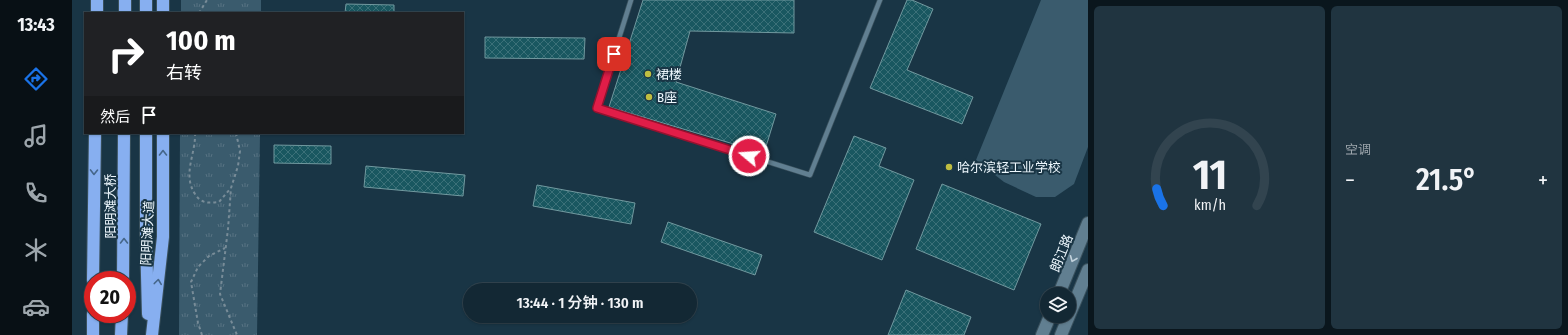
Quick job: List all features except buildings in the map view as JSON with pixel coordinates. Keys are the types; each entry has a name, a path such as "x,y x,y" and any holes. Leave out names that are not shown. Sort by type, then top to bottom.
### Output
{"highway":[{"path":"97,0 97,12"},
{"path":"125,0 125,12"},
{"path":"146,0 146,12"},
{"path":"163,0 163,12"},
{"name":"阳明滩大桥","path":"93,271 95,134"},
{"name":"阳明滩大桥","path":"123,271 124,134"},
{"path":"146,134 146,236 149,335"},
{"name":"阳明滩大道","path":"152,335 163,237 163,134"},
{"path":"93,323 93,335"},
{"path":"122,323 122,335"}],"main road":[{"name":"朗江路","path":"1062,287 1088,223"},
{"path":"1061,335 1088,270"},
{"path":"1042,335 1047,323"}],"lane":[{"path":"631,0 597,108 810,175 880,0"}],"path":[{"path":"200,12 207,0"},
{"path":"195,134 195,143 188,172 190,187 199,200 208,204 219,202 230,188 238,166 240,152 236,134"},
{"path":"230,188 230,204 220,294 237,335"},
{"path":"202,335 198,323 191,282 198,267 208,256 225,248"}],"green space":[{"path":"181,0 261,0 261,12 181,12"},
{"path":"1041,0 1088,0 1088,147 1074,184 1055,197 1036,197 1004,182 976,160"},
{"path":"180,134 260,134 257,335 179,335"}],"place":[{"name":"裙楼","path":"648,74"},
{"name":"B座","path":"649,97"},
{"name":"哈尔滨轻工业学校","path":"949,167"}],"route":[{"path":"614,54 597,108 749,156"}]}
